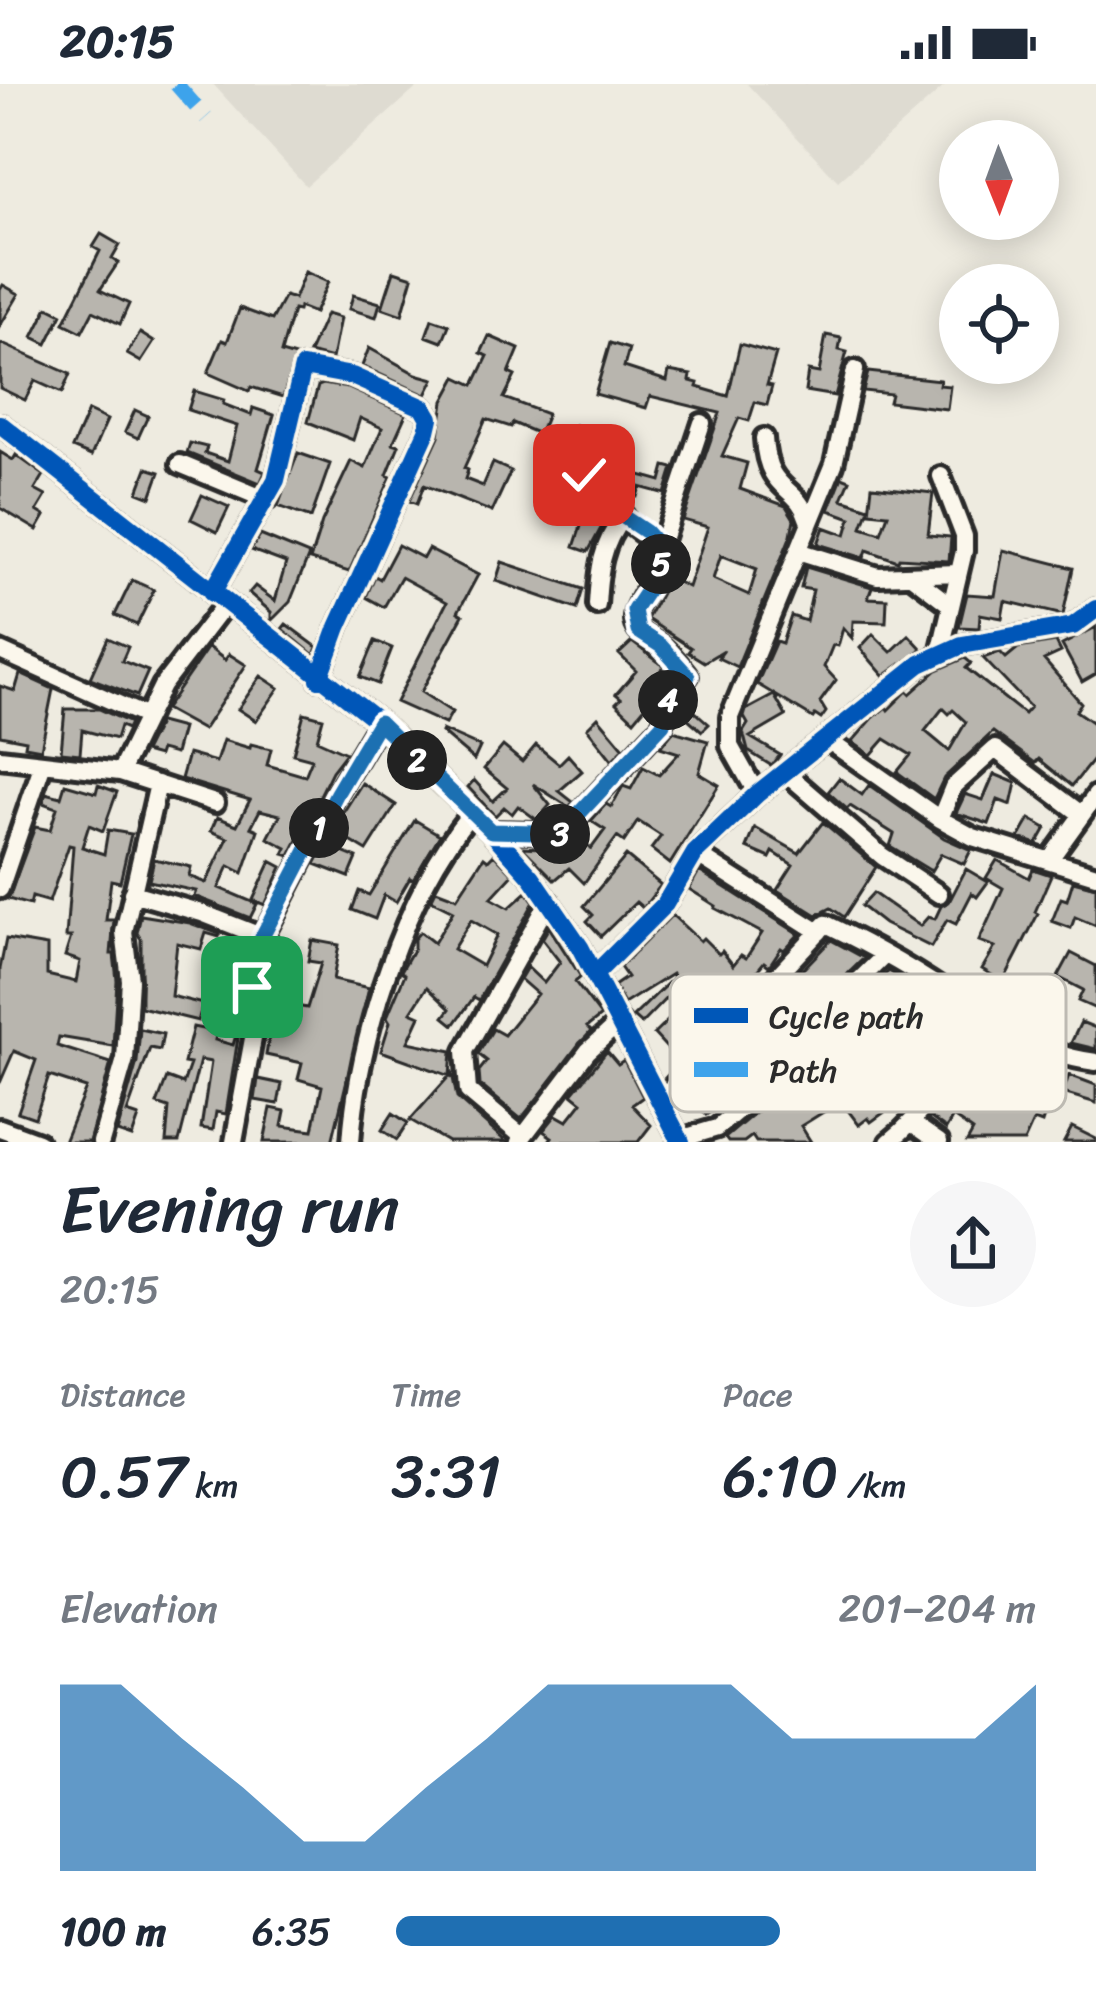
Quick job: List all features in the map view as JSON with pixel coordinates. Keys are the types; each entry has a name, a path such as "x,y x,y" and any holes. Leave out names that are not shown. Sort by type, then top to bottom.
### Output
{"street":[{"path":"120,772 145,716 219,598 267,500 303,368 336,371 374,384 424,408 430,418 319,679"},
{"path":"757,794 730,746 730,717 834,464 855,370"},
{"path":"491,831 534,832 548,839 558,836 663,724 668,700 688,676 661,646 638,631 634,610 659,573 661,549 702,423"},
{"path":"0,424 379,722 491,831 549,901 595,974 681,1141 717,1128 736,1112"},
{"path":"602,438 584,475 589,494 646,532 661,549"},
{"path":"764,438 771,472 783,490 804,505 808,520"},
{"path":"181,464 267,500"},
{"path":"940,653 964,551 964,536 941,476"},
{"path":"597,605 599,563 610,532 624,516"},
{"path":"798,551 869,575 957,573"},
{"path":"911,575 949,604"},
{"path":"595,974 665,904 695,853 757,794 866,704 940,653 982,640 1073,626 1096,610"},
{"path":"0,651 145,716"},
{"path":"234,1142 254,1033 254,961 262,937 379,722"},
{"path":"826,739 940,819 974,837 1096,874"},
{"path":"940,819 953,787 995,748 1081,814"},
{"path":"0,758 120,772 215,802"},
{"path":"0,889 44,763"},
{"path":"785,772 882,856 939,894"},
{"path":"101,1142 125,1059 130,980 124,932 158,784"},
{"path":"1050,859 1096,795"},
{"path":"351,1142 371,1022 400,938 455,832 471,813"},
{"path":"695,853 820,932"},
{"path":"132,893 262,937"},
{"path":"549,901 465,1051 467,1091 521,1140 588,1051 620,1022"},
{"path":"780,974 826,924 915,974"},
{"path":"866,974 885,955"},
{"path":"1066,1055 1096,1062"},
{"path":"660,1100 670,1090"},
{"path":"889,1142 914,1124 921,1112"},
{"path":"914,1124 939,1142"},
{"path":"0,1128 38,1142"}],"shaded area":[{"path":"213,84 421,84 306,186"},
{"path":"747,84 947,84 838,181"}],"building":[{"path":"101,234 120,245 112,259 118,263 100,290 129,304 120,324 93,311 82,332 64,323 100,251 93,247"},
{"path":"394,271 413,277 402,315 382,308"},
{"path":"305,272 328,282 314,313 299,307 293,310 281,353 295,357 283,397 251,387 249,391 208,373 240,308 272,320 285,296 294,299"},
{"path":"3,285 19,294 0,326 0,290"},
{"path":"353,295 380,303 376,317 349,309"},
{"path":"48,307 62,314 47,344 33,337"},
{"path":"326,314 340,318 332,359 309,353"},
{"path":"432,319 449,325 442,342 426,336"},
{"path":"140,333 154,342 141,362 127,354"},
{"path":"826,335 841,338 839,350 847,352 835,396 805,391 808,371 819,373"},
{"path":"489,336 519,349 509,373 515,376 504,398 547,414 539,434 486,419 464,468 468,470 465,479 483,486 493,463 511,471 492,512 424,485 417,504 409,501 439,436 444,401 457,377 474,385 488,356 481,353"},
{"path":"0,343 70,374 62,393 35,381 25,400 0,388"},
{"path":"610,343 629,349 624,367 667,381 669,371 691,375 697,387 728,396 740,344 776,354 767,405 755,402 749,421 739,418 722,456 747,463 740,489 786,506 794,519 737,667 718,658 724,650 704,662 647,619 669,578 688,587 708,527 683,520 720,413 650,396 646,408 595,394","holes":["721,555 757,569 749,595 713,579"]},
{"path":"369,348 434,379 426,395 362,366"},
{"path":"868,372 939,380 939,385 950,386 947,409 889,402 891,394 863,391"},
{"path":"318,386 348,388 406,414 393,443 399,445 387,475 391,477 349,572 310,560 351,461 365,468 382,428 360,418 353,440 308,422"},
{"path":"194,391 251,415 253,408 274,415 258,469 265,472 260,483 187,453 190,443 207,447 205,453 228,461 237,426 188,410"},
{"path":"135,410 148,416 138,438 125,432"},
{"path":"88,411 107,420 91,456 72,448"},
{"path":"575,425 590,433 572,471 556,463"},
{"path":"0,452 13,460 16,455 44,475 35,490 46,496 37,511 45,516 37,530 0,508"},
{"path":"298,453 330,464 311,518 278,506"},
{"path":"665,466 673,468 665,494 640,487 637,497 627,494 633,473 661,481"},
{"path":"147,468 160,472 151,497 138,492"},
{"path":"842,477 850,480 842,499 869,508 862,527 881,533 888,514 869,512 872,486 933,493 928,535 951,537 949,561 898,561 867,550 864,558 818,544 824,527 846,535 851,518 829,510"},
{"path":"544,482 579,498 584,510 605,521 588,552 574,547 582,523 535,502"},
{"path":"202,495 229,507 217,532 191,519"},
{"path":"260,535 309,555 290,602 271,621 271,612 249,593 255,586 275,601 286,563 251,550"},
{"path":"398,545 423,558 428,549 478,575 458,612 463,615 421,692 452,712 445,724 396,702 447,602 401,577 384,607 366,597"},
{"path":"1003,550 1073,568 1063,615 1005,601 1002,618 980,614 979,628 959,627 967,594 995,596"},
{"path":"502,562 583,589 577,609 496,581"},
{"path":"806,567 872,587 868,598 887,599 886,622 853,621 852,638 843,628 838,646 833,645 824,667 836,680 820,702 826,712 821,719 757,684 776,641 782,643 791,616 806,621 813,590 801,588"},
{"path":"132,580 154,590 137,625 115,615"},
{"path":"286,624 317,647 314,655 282,629"},
{"path":"1096,627 1096,674 1082,682 1062,645"},
{"path":"873,634 891,652 909,635 922,649 884,676 860,648"},
{"path":"108,638 128,647 122,661 148,671 137,696 90,678"},
{"path":"375,641 392,648 378,684 360,677"},
{"path":"632,642 664,666 656,676 664,684 634,720 616,703 621,698 616,694 636,671 619,654"},
{"path":"1056,642 1061,652 1044,660 1081,703 1076,711 1096,725 1096,756 1072,786 1039,759 1035,763 993,732 944,778 934,799 897,772 911,755 885,739 871,755 852,742 907,691 910,694 937,670 965,658 971,663 966,668 1024,714 1030,707 983,658 1000,652 1006,658 1018,648","holes":["943,708 949,714 953,710 966,722 949,751 925,731"]},
{"path":"208,647 225,660 229,654 246,665 203,730 165,709"},
{"path":"20,674 53,689 41,749 25,746 26,740 0,735 0,686 15,691"},
{"path":"261,676 279,688 256,721 238,709"},
{"path":"774,695 786,716 750,737 780,755 772,766 748,751 743,732 748,724 746,710"},
{"path":"683,701 709,724 702,731 679,711"},
{"path":"65,709 99,709 130,723 127,729 120,726 116,739 82,730 80,754 61,752"},
{"path":"304,713 323,718 317,740 346,753 332,771 290,856 284,854 287,848 268,838 280,815 260,810 251,827 258,830 243,873 229,866 219,888 257,904 250,918 194,896 196,891 149,881 154,859 191,867 189,876 206,883 228,838 211,831 217,817 237,825 250,800 181,779 188,754 216,762 223,740 250,748 251,744 271,749 267,765 305,776 312,759 293,754"},
{"path":"598,717 624,748 612,760 587,728"},
{"path":"159,722 182,728 175,754 144,752"},
{"path":"673,731 708,741 699,773 719,785 670,864 651,849 661,836 638,821 624,842 617,837 584,883 569,868 555,880 522,847 561,849 578,835 591,849 605,830 591,821 606,804 611,807 623,786 631,789 643,767 659,775 679,753 660,747"},
{"path":"441,732 480,747 474,760"},
{"path":"536,745 559,764 568,755 582,771 559,791 573,802 569,807 533,784 550,805 537,820 518,806 512,814 504,807 495,816 468,787 474,780 493,801 507,788 484,769 503,746 522,762"},
{"path":"994,774 1016,783 1011,805 998,800 989,824 956,813 965,794 983,800"},
{"path":"839,778 862,795 869,785 944,838 971,850 964,864 941,854 931,871 890,846 894,834 850,806 847,809 828,792"},
{"path":"362,783 396,805 367,851 332,830"},
{"path":"65,784 96,793 98,785 117,792 103,831 89,825 82,847 104,854 108,830 131,834 120,882 111,880 106,920 114,920 113,1046 59,1037 57,1046 111,1063 89,1142 64,1142 86,1088 49,1076 35,1118 18,1112 36,1060 14,1051 0,1083 0,969 6,939 47,946 47,975 76,982 80,961 65,956 71,937 66,937 73,846 69,845 49,902 32,897 30,905 8,899 35,827 50,830 57,808 43,803 46,793 61,797"},
{"path":"1030,819 1046,828 1037,844 1019,838"},
{"path":"415,820 440,835 413,880 396,902 384,895 375,919 352,910 359,891 369,895"},
{"path":"823,822 876,867 844,917 831,908 817,915 777,890 793,865 773,852 770,858 747,848 755,828 799,853"},
{"path":"325,845 357,858 349,877 315,864"},
{"path":"494,854 513,874 491,898 509,908 527,892 534,902 479,1000 474,997 454,1025 444,1017 450,1009 427,987 411,1012 420,1016 408,1042 452,1051 450,1076 381,1051 390,1022 387,1017 414,939 420,932 434,943 453,911 431,900 436,890 457,898 484,857 488,860","holes":["471,920 497,935 482,966 453,949"]},
{"path":"626,856 661,885 643,908 636,902 601,936 587,921 593,915 584,906"},
{"path":"997,860 1029,878 1033,869 1051,875 1038,914 1007,974 982,969 995,947 979,941 1003,888 986,878"},
{"path":"271,861 282,867 265,905 253,900"},
{"path":"966,869 988,882 977,897 972,893 956,924 947,920 931,947 884,924 861,906 873,893 920,926 928,917 935,919 941,906 949,902"},
{"path":"699,871 799,934 769,966 764,962 754,974 670,974 624,1004 614,986 627,977 620,967 672,915 700,941 703,938 719,954 722,951 733,965 741,955 746,958 762,933 689,889"},
{"path":"1073,881 1096,887 1096,926 1075,917 1071,928 1052,921"},
{"path":"141,915 190,923 220,934 206,933 201,949 177,943 171,996 203,1004 198,1021 141,1007 141,939 137,933"},
{"path":"549,927 581,977 575,982 601,1016 587,1027 591,1031 521,1119 480,1085 479,1071 487,1061 478,1054 493,1029 504,1035 537,994 520,979 527,967 544,983 560,962 542,939"},
{"path":"224,940 246,947 231,993 208,986"},
{"path":"312,940 339,945 333,980 369,988 332,1142 264,1142 271,1108 285,1111 282,1126 313,1130 322,1086 298,1079 302,1063 266,1055 275,1002 307,1008 321,963 308,961"},
{"path":"831,940 864,958 848,974 798,974"},
{"path":"1071,953 1096,966 1096,1009 1078,1001 1083,990 1066,981 1066,974 1060,974"},
{"path":"670,981 670,994 641,1024 633,1017"},
{"path":"670,1018 670,1052 654,1034"},
{"path":"241,1019 226,1114 216,1112 213,1130 201,1128 211,1062 200,1060 179,1142 166,1142 169,1108 157,1104 167,1078 183,1084 193,1027 217,1032 215,1040 233,1045"},
{"path":"1081,1022 1096,1028 1096,1049 1071,1043"},
{"path":"140,1029 163,1034 160,1050 150,1048 127,1113 139,1117 132,1137 117,1132 137,1062"},
{"path":"607,1051 618,1064 624,1060 643,1097 632,1105 651,1125 638,1142 548,1142 552,1137 543,1131 556,1115 567,1121 582,1102 572,1094"},
{"path":"452,1073 457,1098 506,1142 448,1142 410,1120"},
{"path":"1069,1075 1096,1085 1096,1103 1066,1094"},
{"path":"258,1079 282,1084 278,1104 255,1100"},
{"path":"756,1112 823,1112 801,1126 811,1142 756,1142 752,1136 744,1142 728,1142 725,1138"},
{"path":"849,1112 885,1112 871,1122 868,1118 859,1125"},
{"path":"935,1112 1046,1112 1042,1123 1034,1120 1024,1142 967,1142 973,1131 953,1117 946,1129 931,1118"},
{"path":"393,1113 408,1123 397,1140 382,1130"},
{"path":"1072,1127 1096,1139 1096,1142 1064,1142"}],"marked path":[{"path":"176,84 206,118"}],"cycle path":[{"path":"212,593 276,480 303,367 352,376 424,408 430,418 427,431 319,679"},
{"path":"0,424 379,722 491,831 532,877 580,947 681,1142"},
{"path":"595,974 665,904 695,853 757,794 920,664 962,645 1073,626 1096,609"}],"route":[{"path":"252,987 262,937 379,722 491,831 534,832 548,839 558,836 605,790 663,724 668,700 688,676 661,646 638,631 634,621 638,600 659,573 661,549 646,532 589,494 584,475"}]}
